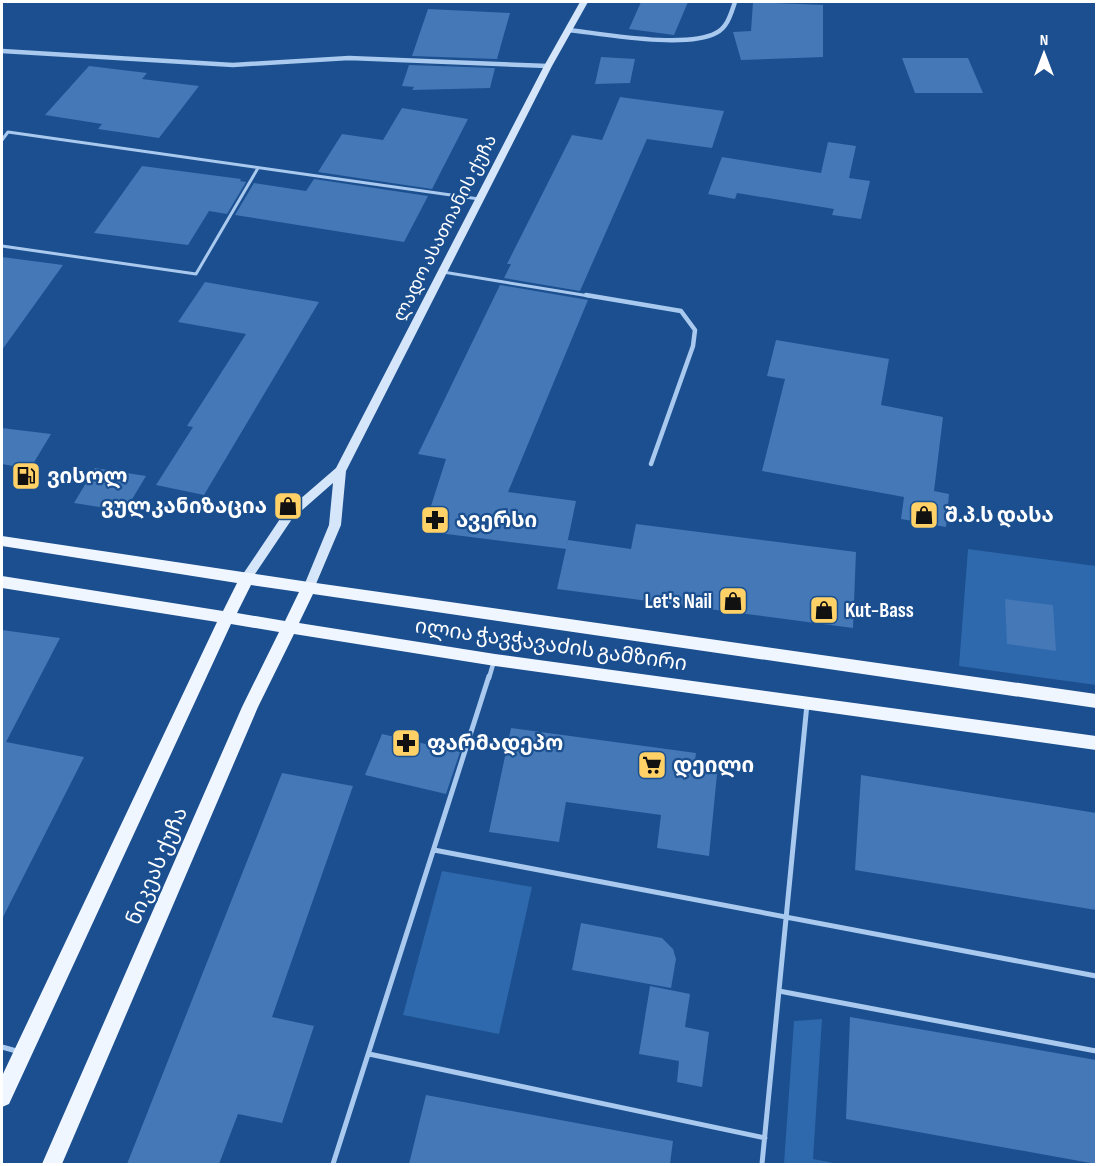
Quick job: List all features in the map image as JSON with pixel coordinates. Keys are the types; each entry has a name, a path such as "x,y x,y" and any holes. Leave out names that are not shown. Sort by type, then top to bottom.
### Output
{"main road":[{"name":"ლადო ასათიანის ქუჩა","path":"309,588 335,525 340,471 548,66 584,2"},
{"name":"ლადო ასათიანის ქუჩა","path":"247,577 288,516 340,471"},
{"name":"ილია ჭავჭავაძის გამზირი","path":"2,541 309,588 1096,701"},
{"name":"ნიკეას ქუჩა","path":"2,1097 247,577"},
{"name":"ილია ჭავჭავაძის გამზირი","path":"2,582 495,660 1096,743"},
{"name":"ნიკეას ქუჩა","path":"52,1164 250,707 309,588"}],"street":[{"path":"570,30 669,39 709,37 718,33 727,23 735,2"},
{"path":"2,51 233,65 350,58 548,66"}],"lane":[{"path":"2,140 8,132 480,199"},
{"path":"2,246 196,274 258,168"},
{"path":"442,272 681,311 694,330 693,346 651,464"},
{"path":"333,1164 495,660"},
{"path":"762,1164 808,702"},
{"path":"434,850 1096,976"},
{"path":"779,992 1096,1051"},
{"path":"2,1047 23,1052"},
{"path":"369,1053 765,1138"}],"shaded area":[{"path":"968,549 1096,566 1096,685 959,666"},
{"path":"442,871 532,887 499,1034 403,1015"},
{"path":"822,1019 813,1159 839,1164 784,1164 794,1021"}],"building":[{"path":"641,2 688,2 674,35 629,29"},
{"path":"753,2 823,5 823,57 741,60 733,32 751,31"},
{"path":"428,9 510,13 497,59 412,56"},
{"path":"601,57 635,59 630,83 595,84"},
{"path":"902,58 968,58 983,93 915,93"},
{"path":"409,65 495,68 490,88 412,90 414,87 402,86"},
{"path":"89,66 147,73 142,79 199,86 159,138 98,129 102,124 45,115"},
{"path":"620,97 724,111 712,148 647,139 580,291 504,278 511,264 507,264 572,135 602,140"},
{"path":"402,108 468,119 432,189 318,172 342,134 383,140"},
{"path":"828,142 856,146 849,178 870,181 861,219 832,215 834,209 737,193 735,199 708,194 722,157 821,173"},
{"path":"142,166 241,179 240,181 246,182 227,214 209,211 188,245 94,233"},
{"path":"314,179 428,196 404,242 235,215 254,183 306,191"},
{"path":"2,257 63,265 2,350"},
{"path":"205,282 319,302 204,495 156,485 193,427 187,426 246,334 178,322"},
{"path":"500,285 588,300 508,492 576,501 566,549 423,531 446,459 418,454"},
{"path":"776,340 889,359 881,405 943,417 934,491 949,494 946,527 901,519 904,497 762,471 785,379 767,376"},
{"path":"2,428 51,434 30,469 2,464"},
{"path":"95,468 146,476 125,511 74,503"},
{"path":"636,524 856,552 853,628 557,589 568,540 631,549"},
{"path":"1005,599 1053,605 1056,651 1007,644"},
{"path":"2,630 60,638 6,742 84,757 2,919"},
{"path":"511,728 696,753 695,761 718,764 709,856 657,848 661,815 566,802 559,842 489,832"},
{"path":"382,734 460,752 446,794 365,775"},
{"path":"282,773 353,786 272,1017 314,1026 282,1123 238,1114 219,1164 127,1164"},
{"path":"861,775 1096,813 1096,910 855,870"},
{"path":"581,923 662,938 673,949 676,959 671,988 572,970"},
{"path":"650,986 690,994 685,1027 709,1032 702,1087 677,1082 679,1061 639,1054"},
{"path":"850,1017 1096,1060 1096,1164 846,1119"},
{"path":"426,1095 673,1141 670,1164 409,1164"}],"place":[{"name":"ვისოლ","path":"26,476"},
{"name":"ვულკანიზაცია","path":"288,506"},
{"name":"შ.პ.ს დასა","path":"924,515"},
{"name":"ავერსი","path":"435,520"},
{"name":"Let's Nail","path":"733,601"},
{"name":"Kut-Bass","path":"824,610"},
{"name":"ფარმადეპო","path":"406,743"},
{"name":"დეილი","path":"652,765"}]}
